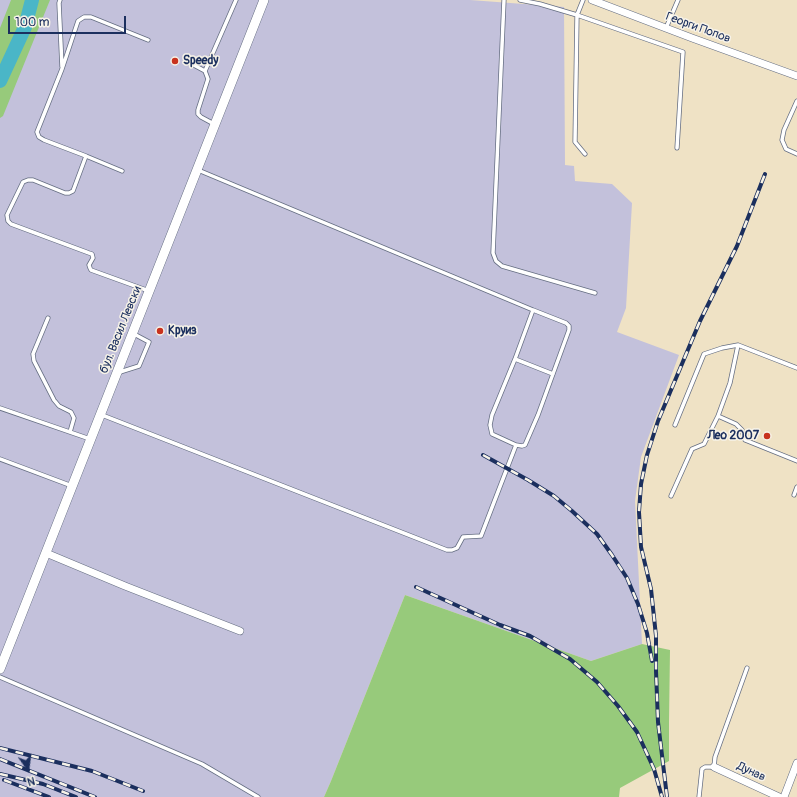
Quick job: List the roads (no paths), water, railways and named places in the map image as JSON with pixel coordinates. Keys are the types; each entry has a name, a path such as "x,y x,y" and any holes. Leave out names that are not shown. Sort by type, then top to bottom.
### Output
{"street":[{"name":"бул. Васил Левски","path":"0,669 264,0"},
{"name":"Георги Попов","path":"592,0 797,76"},
{"path":"46,553 240,631"},
{"path":"784,797 797,763"},
{"name":"Дунав","path":"714,767 779,797"}],"lane":[{"path":"60,0 62,69"},
{"path":"215,124 201,117 198,114 198,110 208,80 205,71 236,0"},
{"path":"504,0 493,253 496,261 502,266 595,293"},
{"path":"520,0 540,4 577,15 683,52 677,148"},
{"path":"583,0 577,15 575,142 585,154"},
{"path":"666,28 678,0"},
{"path":"122,171 44,140 39,137 37,132 62,69 78,21 84,17 91,17 148,40"},
{"path":"188,62 205,71"},
{"path":"797,101 784,130 782,140 786,149 797,154"},
{"path":"86,156 73,191 69,193 65,193 33,180 24,182 7,215 8,221 11,224 92,254 90,265 91,270 150,291"},
{"path":"197,170 533,310 566,322 569,326 569,330 538,415 525,445 516,446 492,434 490,425 492,415 533,310"},
{"path":"48,318 33,354 34,361 54,400 59,406 71,412 74,418 70,432"},
{"path":"118,372 139,366 149,342 133,334"},
{"path":"675,425 704,354 722,348 738,346 797,368"},
{"path":"672,496 692,449 704,444 718,416 730,383 738,346"},
{"path":"515,359 553,374"},
{"path":"0,408 91,440"},
{"path":"100,415 447,550 457,548 463,537 480,536 516,446"},
{"path":"718,416 736,424 742,430 745,440 797,461"},
{"path":"0,459 73,486"},
{"path":"794,495 797,487"},
{"path":"699,797 702,770 705,767 714,767 715,757 747,668"},
{"path":"0,677 202,764 258,797"}],"waterway":[{"path":"0,81 25,27 32,0"}],"railway":[{"path":"667,797 658,722 656,636 651,589 641,547 639,512 641,484 647,455 658,421 700,321 737,246 765,174"},
{"path":"483,455 554,496 597,534 627,578 638,604 647,633 652,661"},
{"path":"416,587 500,625 530,636 570,659 597,682 618,706 637,732 654,769 662,797"},
{"path":"0,748 92,771 143,791"},
{"path":"0,759 95,797"},
{"path":"0,774 43,784 76,797"},
{"path":"4,780 49,797"}],"place":[{"name":"Speedy","path":"175,61"},
{"name":"Круиз","path":"160,331"},
{"name":"Лео 2007","path":"767,436"}]}
